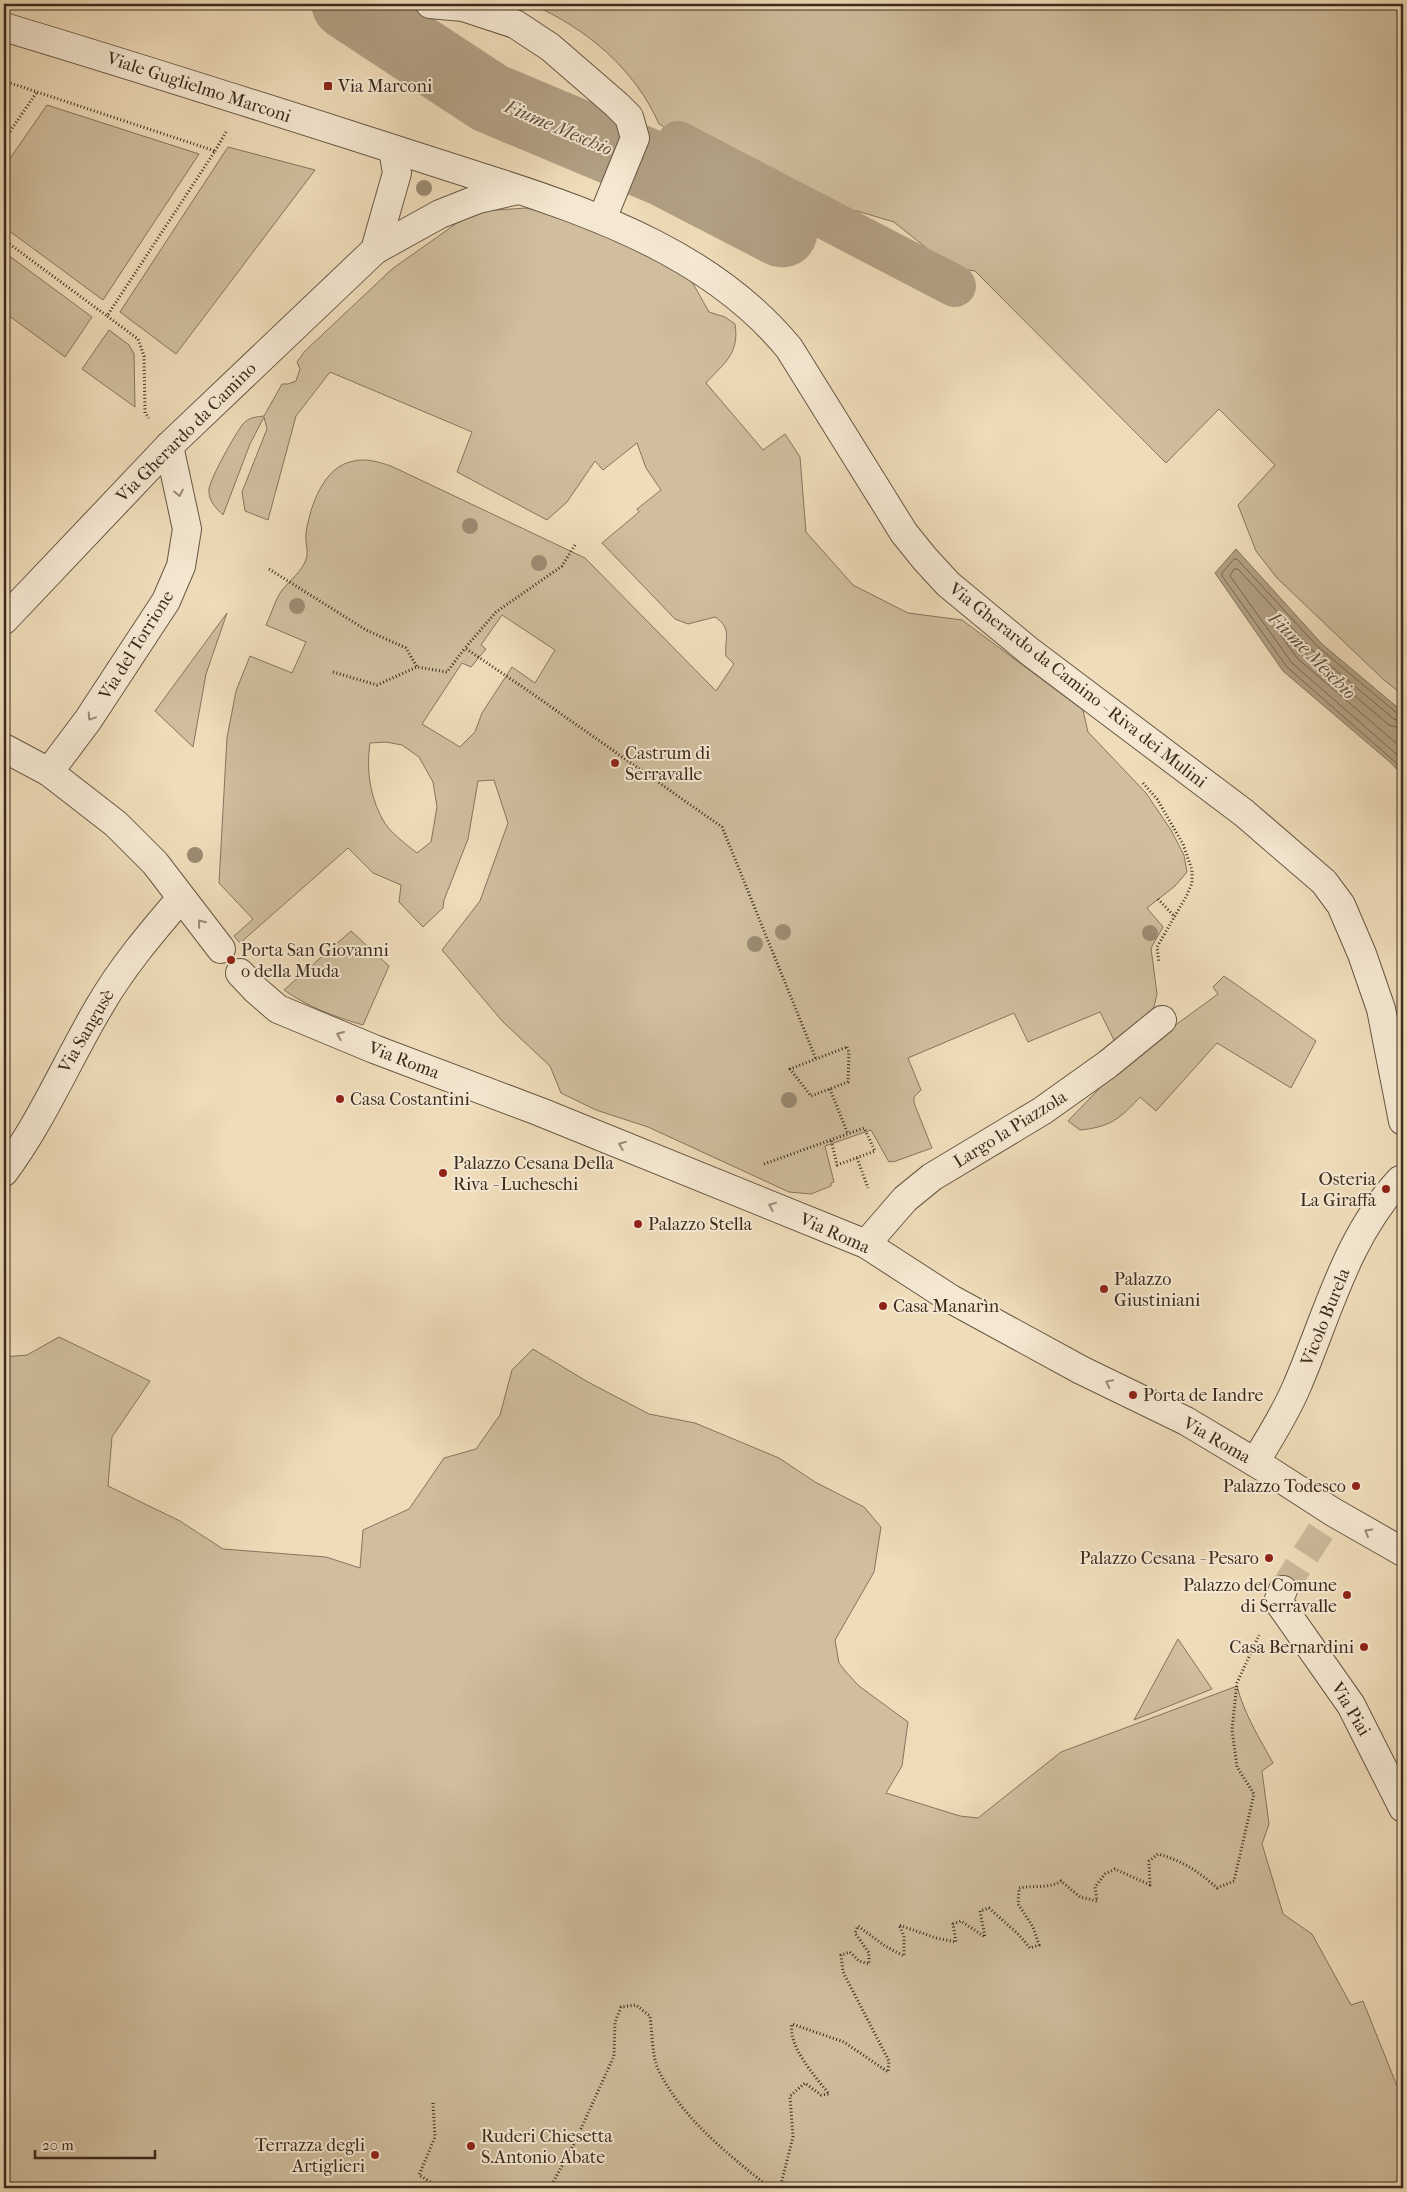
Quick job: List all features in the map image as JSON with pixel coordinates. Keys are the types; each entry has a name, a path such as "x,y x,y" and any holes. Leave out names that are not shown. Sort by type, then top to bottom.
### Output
{"street":[{"path":"430,4 463,7 516,24 550,47 629,117 635,138 606,208"},
{"name":"Viale Guglielmo Marconi","path":"4,27 393,149"},
{"path":"375,250 397,173 393,149"},
{"name":"Via Gherardo da Camino - Riva dei Mulini","path":"393,149 520,190 606,208 650,242 694,266 747,304 770,325 789,348 904,532 948,584 1029,651 1244,813 1324,882 1341,905 1362,954 1381,1008 1403,1120"},
{"name":"Via Gherardo da Camino","path":"4,620 170,446 375,250 440,214 478,199 520,190"},
{"name":"Via del Torrione","path":"49,772 88,720 161,609 181,566 187,529 170,446"},
{"path":"4,748 49,772 116,824 155,863 221,949"},
{"name":"Via Sangusè","path":"4,1172 40,1114 98,1007 122,969 181,898"},
{"name":"Via Roma","path":"240,973 278,1009 374,1049 538,1111 866,1244 951,1299 1081,1370 1186,1421 1256,1462 1330,1517 1403,1552"},
{"name":"Largo la Piazzola","path":"866,1244 905,1199 932,1177 1042,1111 1108,1064 1162,1020"},
{"name":"Vicolo Burela","path":"1256,1462 1297,1387 1334,1292 1364,1226 1381,1201 1403,1179"},
{"name":"Via Piai","path":"1281,1597 1351,1705 1403,1808"}],"path":[{"path":"4,82 215,150 107,316"},
{"path":"4,140 37,92"},
{"path":"4,240 138,339 144,356 145,413 170,446"},
{"path":"333,672 376,685 417,667 447,672 496,612 562,566 575,545"},
{"path":"269,569 366,630 406,648 417,667"},
{"path":"465,648 528,690 722,827 816,1059"},
{"path":"1142,782 1157,799 1174,828 1183,844 1192,870 1192,883 1157,947 1159,963"},
{"path":"1158,898 1175,917"},
{"path":"847,1047 849,1052 848,1082 811,1096 790,1069 816,1059 847,1047"},
{"path":"830,1089 848,1134"},
{"path":"759,1166 830,1140 864,1128 875,1151 837,1165 830,1140"},
{"path":"857,1158 868,1185"},
{"path":"780,2188 793,2137 790,2096 805,2083 821,2095 829,2094 808,2068 794,2043 790,2035 792,2024 844,2042 888,2072 889,2060 843,1972 841,1955 850,1952 859,1961 869,1964 869,1953 855,1933 858,1926 885,1946 904,1956 904,1936 899,1924 936,1938 956,1942 953,1924 962,1921 986,1937 980,1911 989,1908 1008,1924 1030,1948 1039,1945 1033,1927 1018,1904 1019,1888 1033,1885 1054,1886 1061,1881 1080,1897 1097,1901 1095,1887 1105,1874 1115,1869 1150,1885 1149,1861 1158,1854 1178,1859 1199,1872 1217,1888 1234,1881 1254,1794 1237,1767 1233,1749 1232,1730 1237,1684 1271,1608 1281,1597"},
{"path":"550,2188 575,2142 614,2056 615,2022 622,2007 636,2005 650,2016 657,2068 678,2100 709,2138 770,2188"},
{"path":"433,2103 435,2137 419,2175 440,2188"}],"shaded area":[{"path":"531,4 1403,4 1403,695 1384,680 1277,578 1256,551 1238,505 1275,465 1219,409 1166,463 975,271 950,267 894,222 857,211 835,208 828,220 659,124 637,85 607,52 571,25"},
{"path":"47,105 199,154 103,300 4,227 4,167"},
{"path":"228,147 315,170 176,354 120,312"},
{"path":"526,208 569,218 687,273 709,312 725,317 735,324 736,334 733,351 724,364 706,383 763,450 785,434 800,457 806,532 853,585 908,613 962,620 1083,710 1088,732 1146,793 1171,830 1184,855 1187,872 1175,886 1147,908 1163,927 1151,948 1157,994 1153,1011 1117,1046 1100,1012 1028,1042 1014,1013 908,1058 921,1090 914,1097 914,1103 932,1148 889,1162 871,1130 825,1146 834,1182 831,1183 831,1186 811,1194 789,1192 648,1127 596,1110 561,1093 550,1066 503,1022 442,950 480,901 508,823 494,780 478,781 468,839 444,900 443,908 423,927 399,902 401,885 373,873 348,848 240,943 234,936 253,919 219,883 227,738 236,691 250,656 292,673 306,642 266,625 280,593 303,566 307,556 306,536 308,523 320,489 326,479 343,464 368,460 391,466 585,558 716,691 734,664 726,656 726,630 721,621 715,617 688,624 675,619 602,543 639,512 637,509 661,490 646,468 637,443 603,470 595,461 567,502 547,520 457,472 472,432 330,372 296,416 268,520 245,511 242,492 267,429 264,417 250,444 223,515 211,501 209,489 211,483 243,424 253,418 264,416 282,384 296,381 300,369 297,362 305,351 392,269 457,223 482,211","holes":["502,615 555,650 535,683 512,667 482,713 475,732 460,747 422,724 462,663 471,667 486,649 481,645","386,742 402,745 419,757 433,782 437,807 431,842 417,853 389,829 379,811 372,792 369,773 370,743"]},
{"path":"4,252 92,317 65,357 4,312"},
{"path":"109,330 129,345 134,354 135,407 82,369"},
{"path":"227,613 206,674 193,747 155,711"},
{"path":"351,931 389,966 363,1025 322,1011 284,990"},
{"path":"1224,976 1316,1041 1291,1088 1217,1043 1156,1111 1140,1097 1114,1121 1099,1127 1080,1130 1068,1121 1125,1062 1218,994 1213,987"},
{"path":"59,1337 150,1381 112,1437 108,1486 180,1521 223,1549 326,1557 360,1568 363,1530 409,1509 444,1458 476,1449 500,1415 512,1370 533,1349 588,1382 649,1414 695,1423 779,1458 815,1482 864,1507 881,1527 874,1572 835,1640 839,1663 859,1686 908,1722 902,1766 886,1793 960,1816 978,1818 1061,1752 1237,1686 1248,1716 1273,1763 1262,1771 1269,1824 1262,1844 1283,1914 1312,1934 1351,2005 1363,2001 1403,2101 1403,2188 4,2188 4,1357 27,1355"},
{"path":"1178,1639 1212,1689 1134,1720"}],"water":[{"path":"1236,549 1322,644 1403,712 1403,776 1391,763 1283,671 1215,573"}],"waterway":[{"name":"Fiume Meschio","path":"347,4 490,98 664,171 782,232"},
{"path":"678,142 955,286"}],"tunnel":[{"path":"1283,1590 1326,1523"}],"place":[{"name":"Via Marconi","path":"328,86"},
{"name":"Castrum di Serravalle","path":"615,763"},
{"name":"Porta San Giovanni o della Muda","path":"231,960"},
{"name":"Casa Costantini","path":"340,1099"},
{"name":"Palazzo Cesana Della Riva - Lucheschi","path":"443,1173"},
{"name":"Osteria La Giraffa","path":"1386,1189"},
{"name":"Palazzo Stella","path":"638,1224"},
{"name":"Palazzo Giustiniani","path":"1104,1289"},
{"name":"Casa Manarìn","path":"883,1306"},
{"name":"Porta de Iandre","path":"1133,1395"},
{"name":"Palazzo Todesco","path":"1356,1486"},
{"name":"Palazzo Cesana - Pesaro","path":"1269,1558"},
{"name":"Palazzo del Comune di Serravalle","path":"1347,1595"},
{"name":"Casa Bernardini","path":"1364,1647"},
{"name":"Ruderi Chiesetta S.Antonio Abate","path":"471,2146"},
{"name":"Terrazza degli Artiglieri","path":"375,2155"}]}
